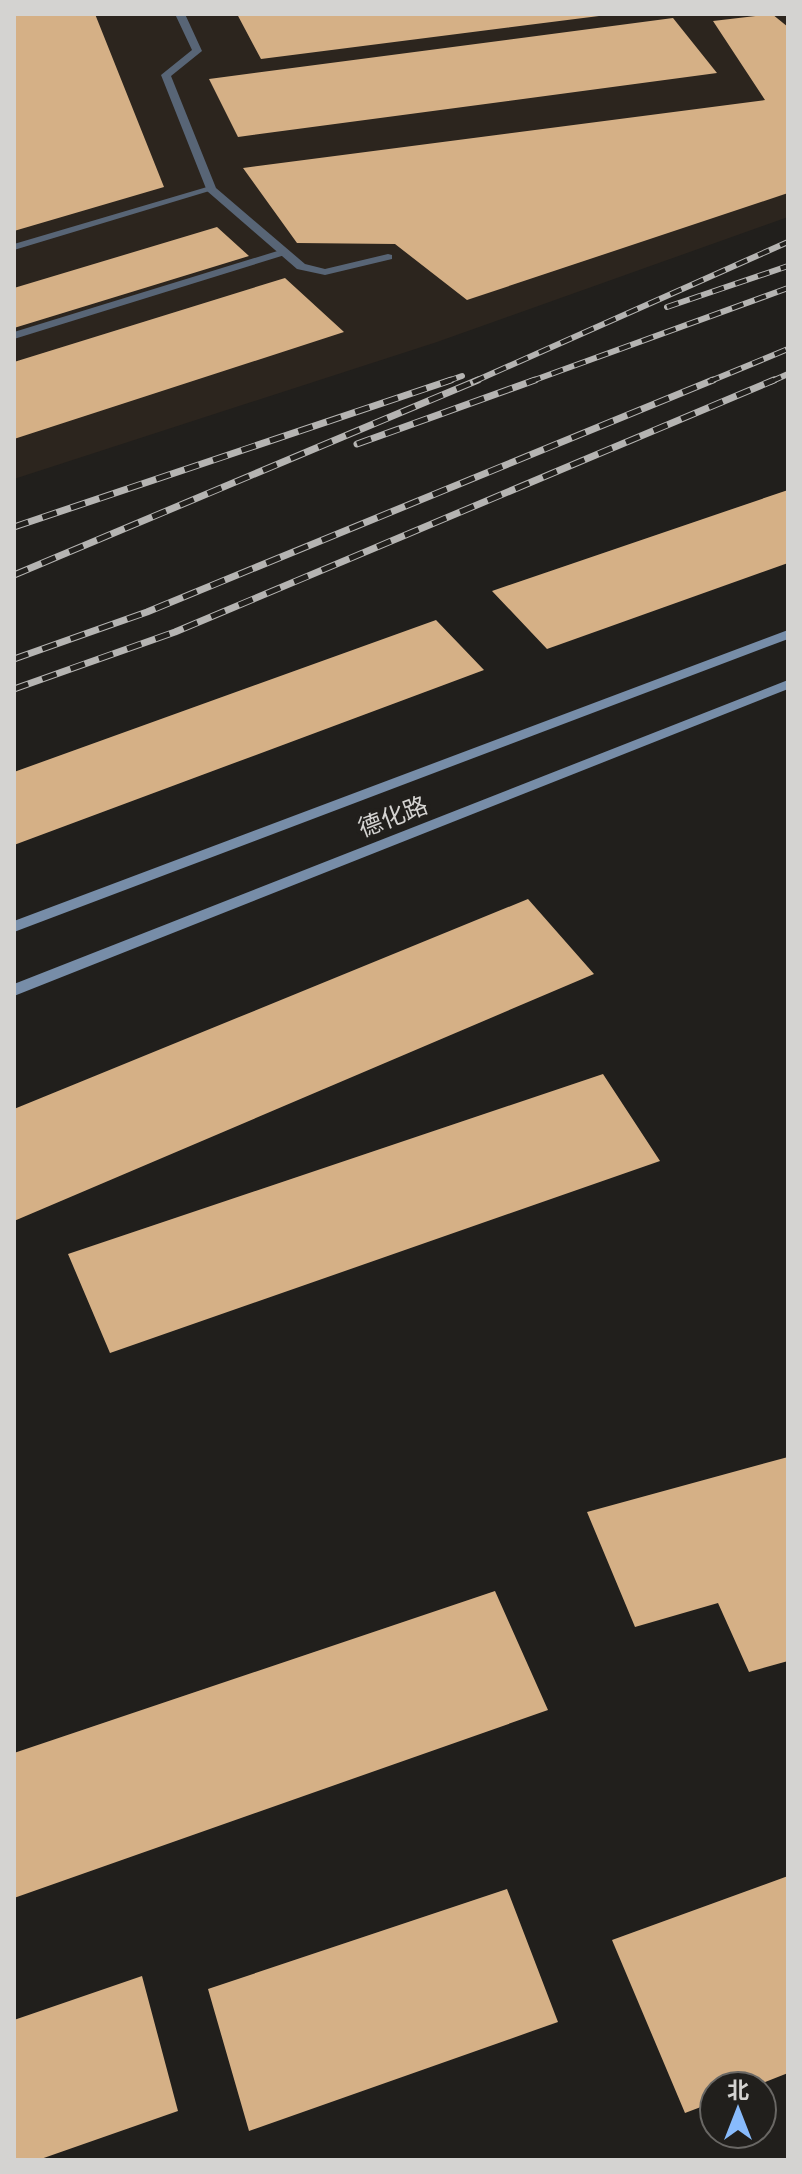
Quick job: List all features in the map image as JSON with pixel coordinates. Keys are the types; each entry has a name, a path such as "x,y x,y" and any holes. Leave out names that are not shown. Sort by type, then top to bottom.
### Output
{"main road":[{"name":"德化路","path":"14,927 788,634"},
{"name":"德化路","path":"14,990 788,684"}],"street":[{"path":"180,14 197,51 166,75 211,189 301,267 325,272 388,257"},
{"path":"14,247 211,189"},
{"path":"14,336 284,252"}],"shaded area":[{"path":"14,14 788,14 788,217 437,342 14,479"}],"building":[{"path":"14,14 95,14 164,187 14,231"},
{"path":"237,14 599,14 599,16 261,59"},
{"path":"772,14 788,27 788,193 467,300 395,244 297,243 243,168 765,100 713,21"},
{"path":"673,18 717,73 238,137 209,79"},
{"path":"217,227 249,256 14,328 14,288"},
{"path":"285,278 344,332 14,439 14,362"},
{"path":"788,490 788,563 547,649 492,591"},
{"path":"436,620 484,670 14,845 14,772"},
{"path":"528,899 594,974 14,1221 14,1109"},
{"path":"603,1074 660,1161 110,1353 68,1254"},
{"path":"788,1457 788,1661 749,1672 718,1603 635,1627 587,1512"},
{"path":"495,1591 548,1710 14,1898 14,1753"},
{"path":"788,1876 788,2073 778,2077 778,2070 698,2070 698,2108 685,2113 612,1940"},
{"path":"507,1889 558,2022 249,2131 208,1989"},
{"path":"142,1976 178,2111 38,2160 14,2160 14,2020"}],"railway":[{"path":"473,382 788,242"},
{"path":"667,307 788,266"},
{"path":"529,382 788,288"},
{"path":"708,382 788,349"},
{"path":"770,382 788,374"},
{"path":"445,382 462,376"},
{"path":"14,527 451,380"},
{"path":"14,575 478,380"},
{"path":"357,444 535,380"},
{"path":"14,659 147,612 713,380"},
{"path":"14,689 175,632 774,380"}]}
